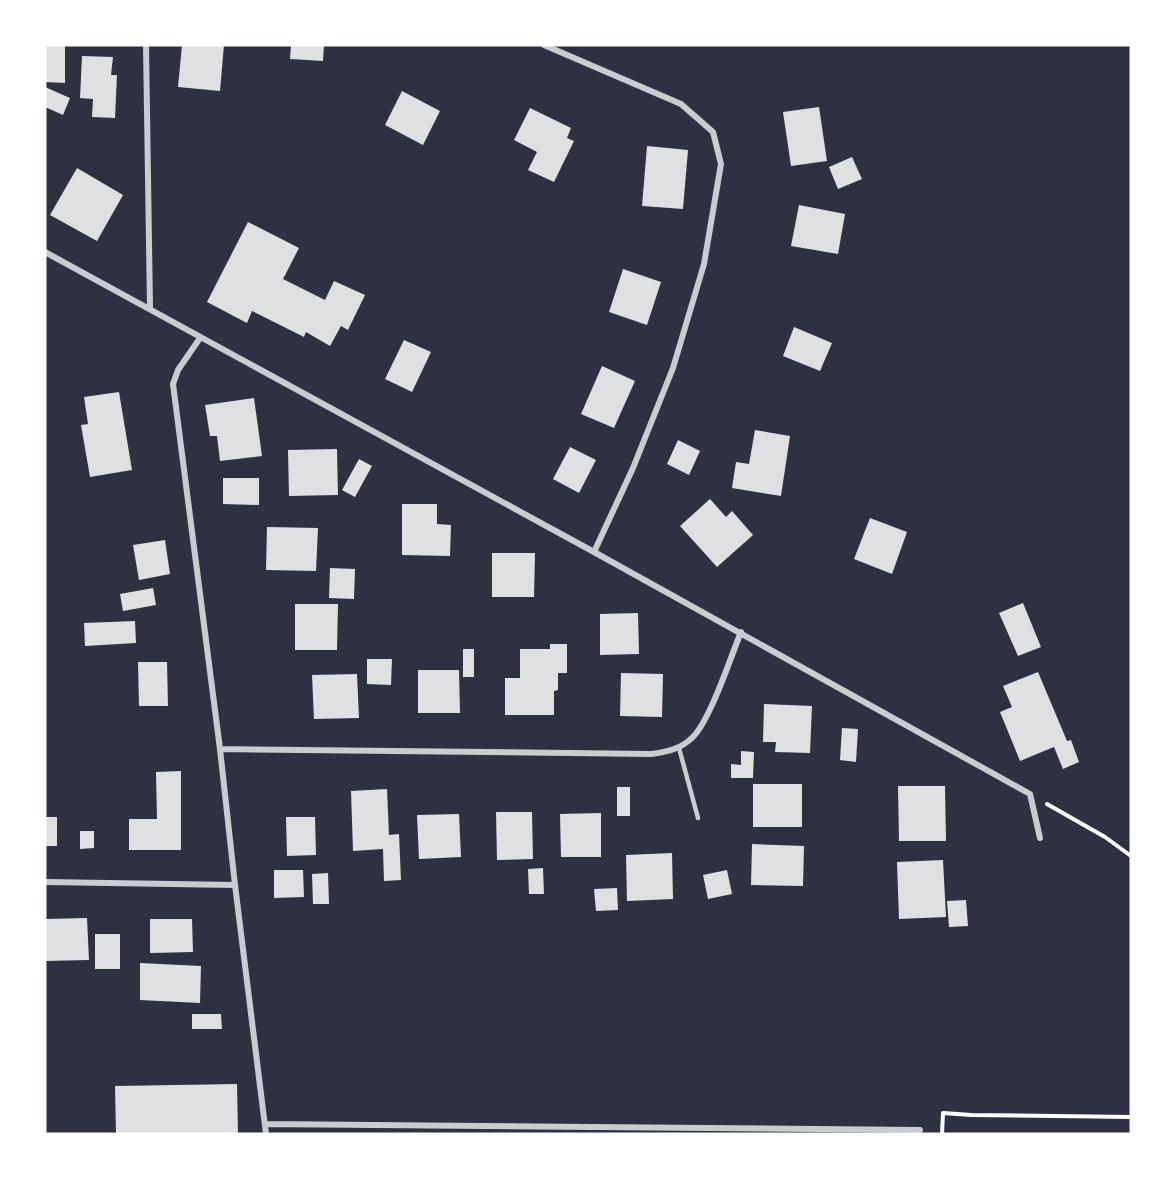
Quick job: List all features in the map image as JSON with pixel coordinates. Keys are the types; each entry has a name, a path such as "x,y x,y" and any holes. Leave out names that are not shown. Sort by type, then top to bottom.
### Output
{"street":[{"path":"146,45 150,308"},
{"path":"544,45 681,104 713,132 721,164 704,264 673,368 633,468 594,552"},
{"path":"45,252 741,632 1030,794 1040,838"},
{"path":"200,338 178,370 173,384 266,1134"},
{"path":"220,749 665,753 679,748 693,737 704,722 741,632"},
{"path":"45,882 235,885"},
{"path":"265,1124 920,1130"}],"lane":[{"path":"679,748 698,818"}],"path":[{"path":"1030,794 1105,837 1131,856"},
{"path":"942,1134 943,1113 1131,1117"}],"building":[{"path":"45,45 65,45 65,83 45,82"},
{"path":"182,45 224,45 220,91 178,87"},
{"path":"291,45 324,45 323,61 290,59"},
{"path":"82,56 113,57 111,75 117,75 115,118 92,117 93,99 80,98"},
{"path":"45,87 70,98 63,115 45,107"},
{"path":"402,91 440,111 423,145 385,125"},
{"path":"819,107 827,161 791,166 783,112"},
{"path":"530,108 571,128 567,138 574,141 554,182 528,170 537,152 514,140"},
{"path":"647,146 688,150 683,209 642,206"},
{"path":"852,157 862,179 838,189 829,167"},
{"path":"77,168 123,195 97,241 50,215"},
{"path":"799,205 845,214 838,254 791,246"},
{"path":"248,222 299,248 283,279 325,300 334,281 365,295 348,330 341,326 330,346 306,332 304,337 252,311 247,323 207,302"},
{"path":"623,269 661,282 647,325 609,312"},
{"path":"794,327 832,343 820,371 783,356"},
{"path":"404,340 431,352 412,392 385,379"},
{"path":"602,366 635,381 614,428 581,414"},
{"path":"119,392 132,470 90,477 81,425 88,424 84,397"},
{"path":"254,398 262,456 220,461 217,436 210,436 205,405"},
{"path":"755,430 790,436 781,496 732,488 736,462 749,464"},
{"path":"678,440 700,451 689,475 667,464"},
{"path":"570,447 596,460 579,493 553,479"},
{"path":"337,449 338,495 289,496 288,450"},
{"path":"359,459 372,466 355,497 342,490"},
{"path":"223,478 259,478 259,505 223,504"},
{"path":"710,499 726,517 732,511 753,535 717,567 680,526"},
{"path":"402,504 437,504 437,524 451,525 450,556 402,555"},
{"path":"870,518 907,532 892,574 854,559"},
{"path":"267,527 318,528 316,571 266,570"},
{"path":"165,540 170,574 139,580 133,545"},
{"path":"492,553 535,553 534,597 492,597"},
{"path":"330,568 355,569 354,599 329,598"},
{"path":"153,588 156,605 123,611 120,594"},
{"path":"1023,603 1041,647 1018,656 999,613"},
{"path":"295,604 338,604 337,650 295,650"},
{"path":"638,613 639,654 600,655 600,614"},
{"path":"135,621 136,643 85,646 84,623"},
{"path":"550,644 567,644 567,673 558,673 558,690 554,691 554,715 505,715 505,678 520,678 520,649 550,649"},
{"path":"463,649 474,649 474,677 463,677"},
{"path":"367,659 392,659 391,685 367,684"},
{"path":"138,662 167,662 168,706 139,706"},
{"path":"418,670 459,670 460,713 418,713"},
{"path":"1038,672 1067,741 1071,740 1079,762 1063,769 1054,747 1020,761 1000,712 1012,707 1003,686"},
{"path":"621,673 663,674 662,717 620,716"},
{"path":"357,674 359,718 314,719 312,675"},
{"path":"764,704 812,706 810,753 775,752 776,742 763,742"},
{"path":"842,728 858,729 856,762 840,760"},
{"path":"741,751 754,752 753,778 731,778 731,764 741,765"},
{"path":"181,771 181,850 129,850 129,819 157,819 156,772"},
{"path":"753,784 802,784 802,827 753,827"},
{"path":"898,786 945,786 946,841 899,841"},
{"path":"617,787 630,787 630,816 617,816"},
{"path":"387,789 389,835 399,834 401,880 384,881 383,849 353,851 351,791"},
{"path":"496,812 532,812 533,859 497,860"},
{"path":"601,813 601,857 561,857 560,814"},
{"path":"459,814 461,857 419,859 417,815"},
{"path":"45,817 57,817 57,846 45,846"},
{"path":"286,817 315,817 316,855 287,856"},
{"path":"80,831 94,831 94,848 80,849"},
{"path":"752,844 804,846 803,886 751,885"},
{"path":"672,853 673,899 627,901 626,855"},
{"path":"943,860 946,917 899,919 897,862"},
{"path":"543,868 544,894 529,894 528,869"},
{"path":"274,870 303,870 304,897 274,898"},
{"path":"727,870 732,894 708,899 703,875"},
{"path":"328,873 329,904 313,904 312,874"},
{"path":"617,888 618,910 596,911 594,889"},
{"path":"966,900 968,926 949,927 947,901"},
{"path":"87,918 89,960 45,961 45,919"},
{"path":"150,919 192,919 193,952 150,953"},
{"path":"95,934 120,934 120,969 95,969"},
{"path":"140,963 201,966 200,1003 140,1000"},
{"path":"192,1014 221,1014 222,1029 192,1029"},
{"path":"237,1084 238,1134 116,1134 115,1086"}]}
